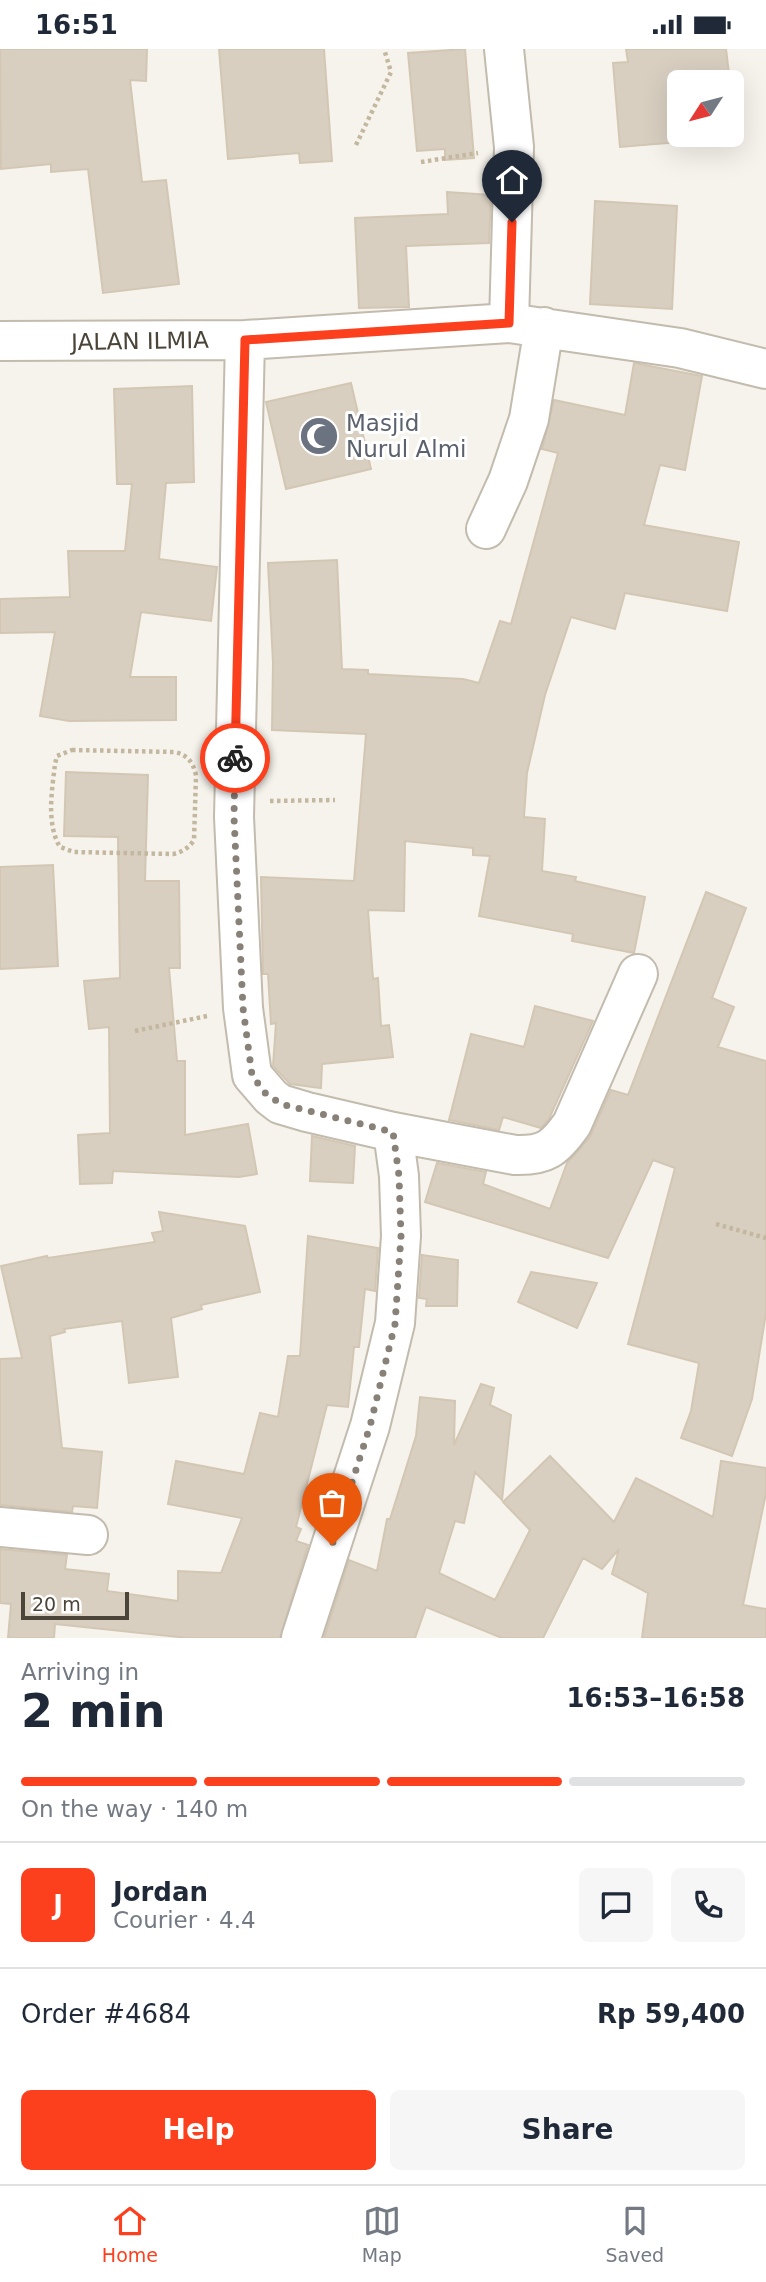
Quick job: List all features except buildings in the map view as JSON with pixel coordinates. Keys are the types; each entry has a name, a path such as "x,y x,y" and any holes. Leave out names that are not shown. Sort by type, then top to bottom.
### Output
{"street":[{"path":"486,529 508,481 528,419 526,325 505,49"},
{"name":"JALAN ILMIA","path":"0,341 245,340 526,325 680,348 766,369"},
{"path":"245,340 234,802 243,1008 252,1075 271,1097 281,1104 307,1112 393,1132 515,1155 530,1155 553,1148 572,1124 638,974"},
{"path":"301,1638 370,1426 395,1324 401,1236 399,1176 393,1132"},
{"path":"0,1528 88,1535"}],"path":[{"path":"356,145 391,72 384,49"},
{"path":"421,162 514,147"},
{"path":"72,750 179,752 187,757 195,769 195,806 194,840 180,853 67,851 56,841 52,826 57,756 72,750"},
{"path":"234,802 335,800"},
{"path":"135,1031 243,1008"},
{"path":"716,1224 766,1238"}],"way so far":[{"path":"235,758 234,817 243,1008 252,1075 264,1092 281,1104 393,1132 399,1176 401,1236 395,1324 370,1426 332,1545"}],"place":[{"name":"Masjid Nurul Almi","path":"319,436"}],"route":[{"path":"235,758 245,340 509,323 512,222"}]}
